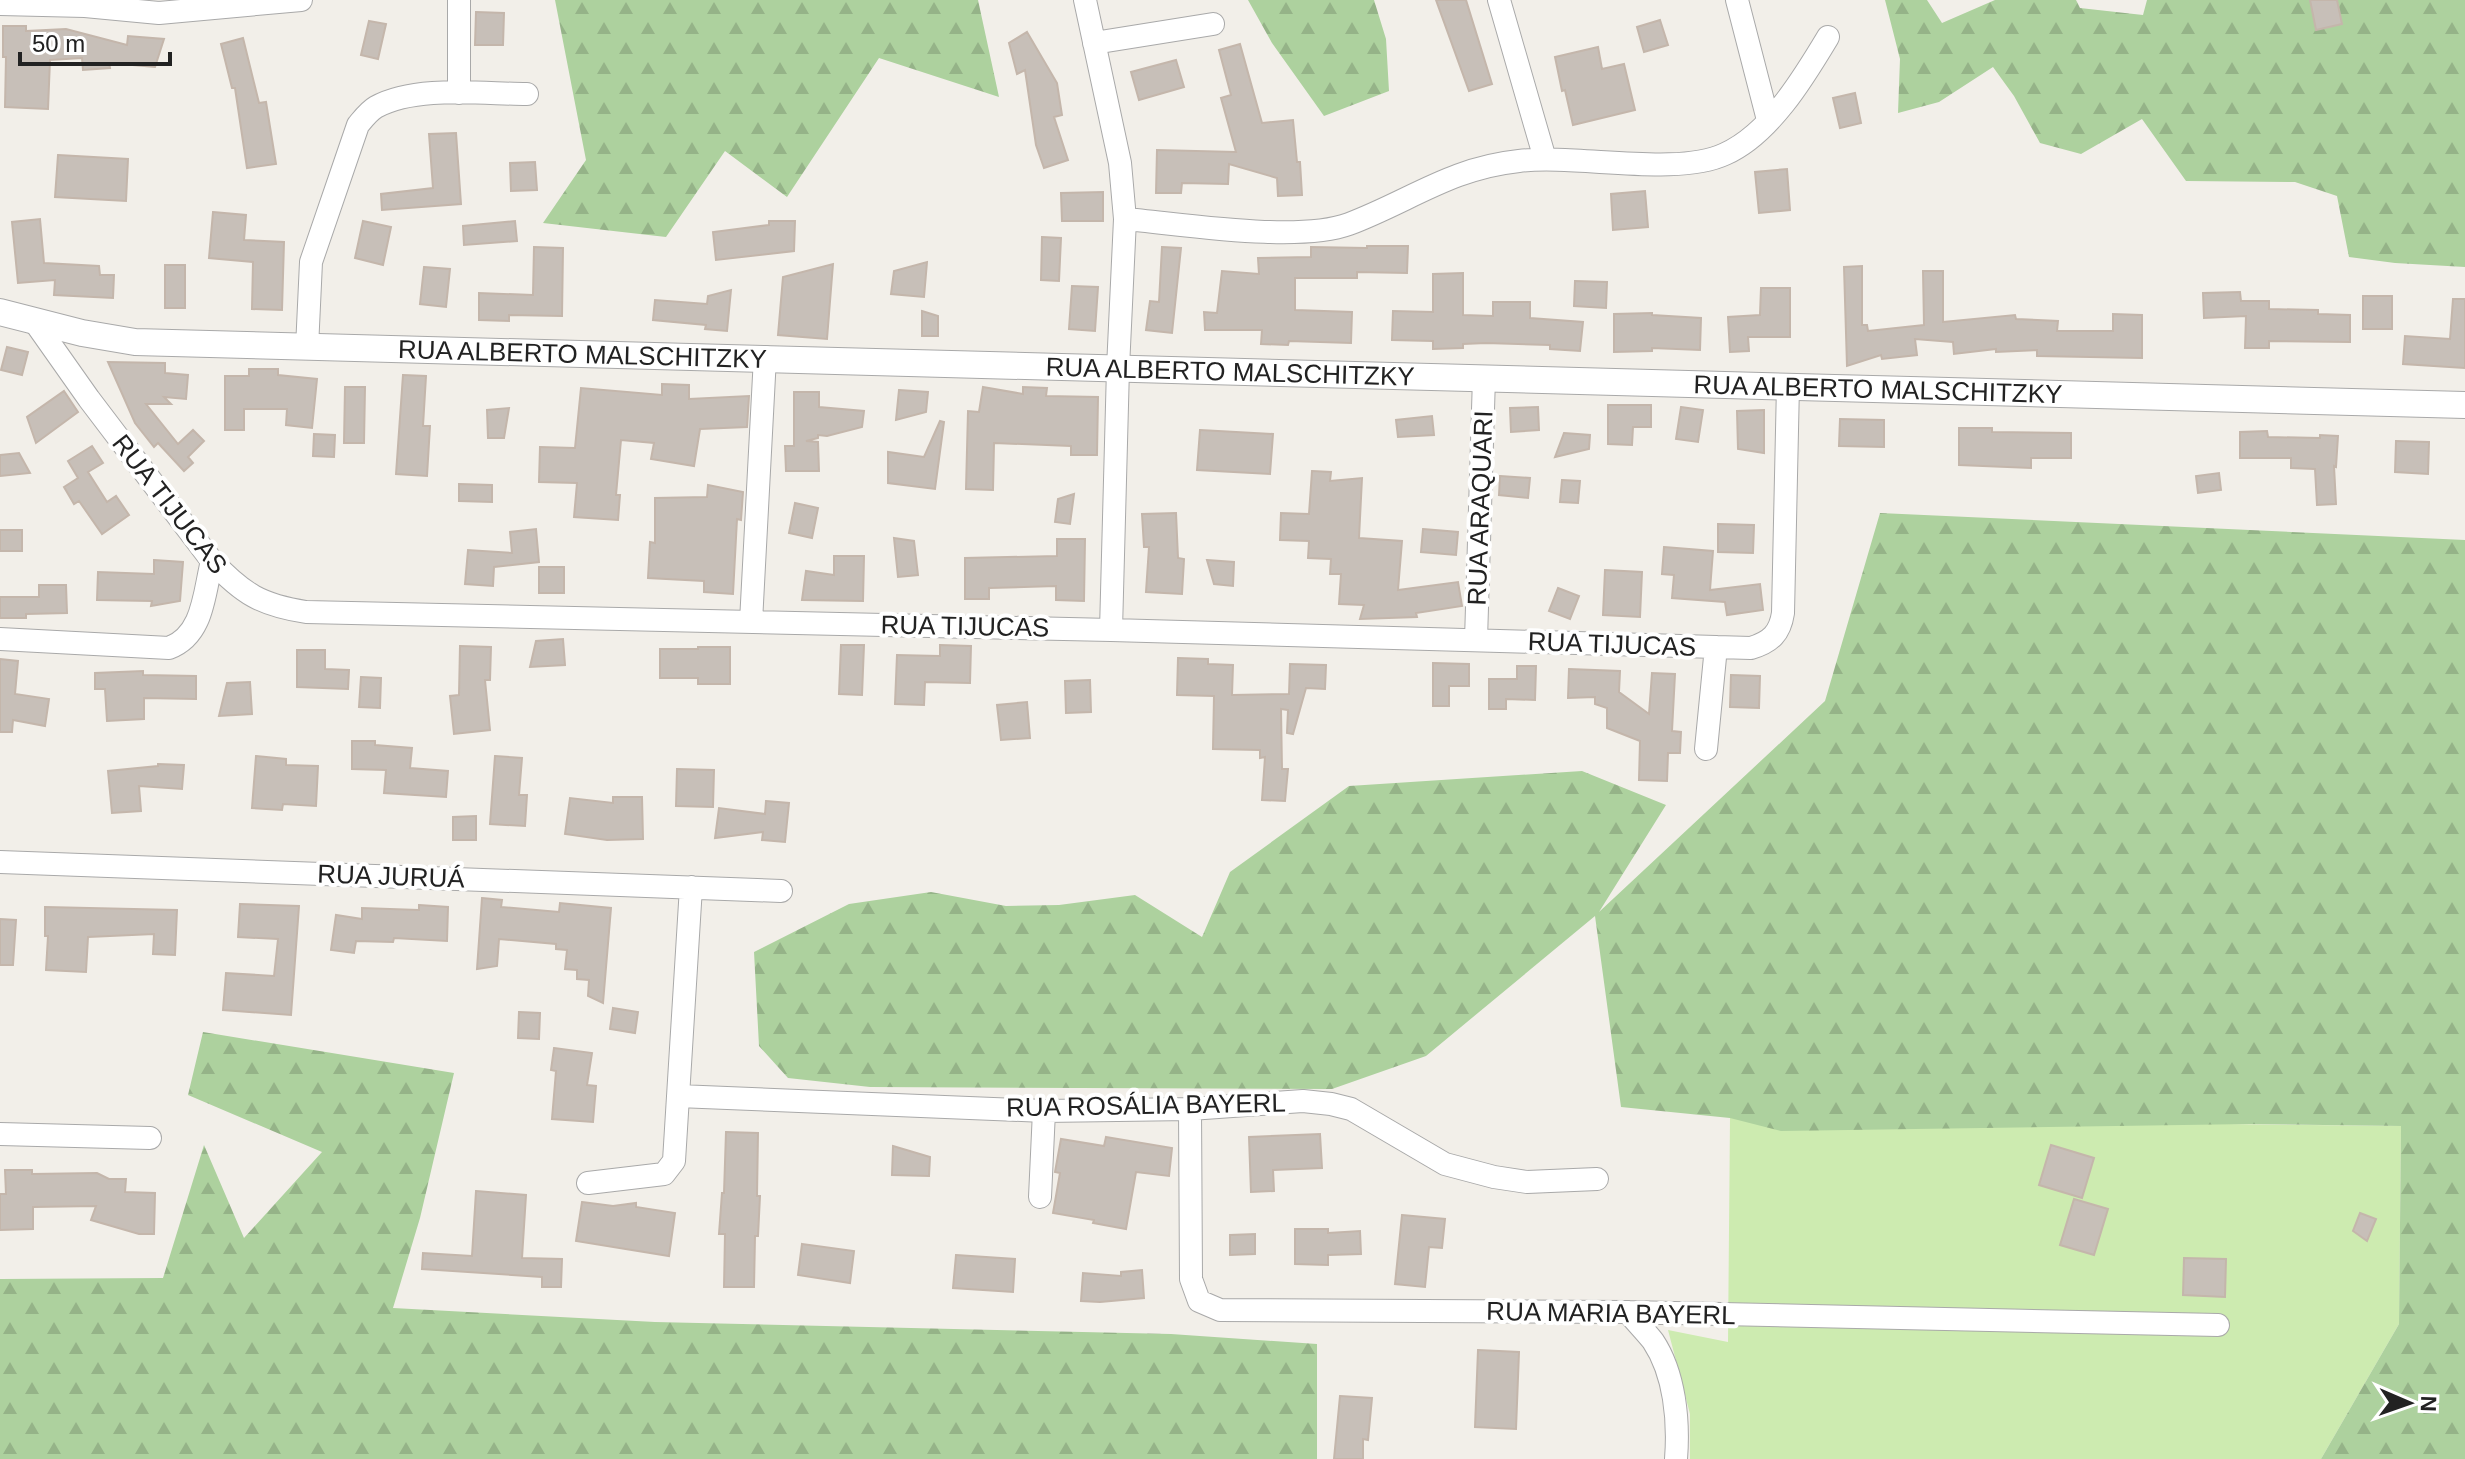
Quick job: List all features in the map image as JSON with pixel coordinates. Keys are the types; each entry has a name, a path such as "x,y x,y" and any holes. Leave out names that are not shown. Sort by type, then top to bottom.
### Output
{"street":[{"path":"0,4 75,5 159,13 301,0"},
{"path":"459,0 459,93"},
{"path":"1085,0 1120,163 1125,219 1111,630"},
{"path":"1499,0 1545,159"},
{"path":"1737,0 1768,120"},
{"path":"1094,43 1213,24"},
{"path":"1125,219 1233,229 1322,230 1348,224 1470,169 1545,159 1697,162 1725,154 1747,140 1768,120 1790,95 1828,37"},
{"path":"307,348 311,262 358,125 373,108 396,99 459,93 527,94"},
{"name":"RUA ALBERTO MALSCHITZKY","path":"0,312 82,333 135,342 2465,405"},
{"name":"RUA TIJUCAS","path":"34,321 212,561 248,595 273,605 306,612 1751,648 1775,636 1781,626 1788,385"},
{"path":"751,622 765,357"},
{"name":"RUA ARAQUARI","path":"1476,640 1484,377"},
{"path":"0,639 169,648 191,634 197,623 212,561"},
{"path":"1706,749 1716,647"},
{"name":"RUA JURUÁ","path":"0,862 781,891"},
{"path":"588,1183 664,1174 674,1161 691,887"},
{"name":"RUA ROSÁLIA BAYERL","path":"678,1096 1044,1111 1190,1109 1303,1101 1351,1109 1445,1164 1527,1182 1597,1179"},
{"name":"RUA MARIA BAYERL","path":"1190,1109 1191,1279 1199,1301 1220,1310 1628,1312 2218,1325"},
{"path":"1040,1197 1044,1111"},
{"path":"0,1134 150,1138"},
{"path":"1628,1312 1654,1342 1664,1363 1675,1406 1676,1459"}],"green space":[{"path":"555,0 978,0 999,97 879,58 787,197 725,151 666,237 543,223 586,160"},
{"path":"1248,0 1374,0 1386,39 1389,91 1324,116 1272,43"},
{"path":"1885,0 1927,0 1942,23 1995,0 2076,0 2080,8 2143,15 2147,0 2465,0 2465,267 2349,257 2337,196 2295,182 2186,181 2142,119 2081,154 2040,143 2014,96 1993,67 1939,102 1898,113 1900,59"},
{"path":"1880,513 2465,540 2465,1459 2321,1459 2399,1324 2401,1126 2250,1124 1781,1131 1730,1118 1621,1107 1595,916 1426,1056 1332,1089 870,1087 788,1078 759,1046 754,952 849,904 931,892 1006,906 1059,905 1135,895 1202,937 1230,872 1349,786 1582,771 1666,805 1599,912 1825,701"},
{"path":"203,1032 454,1073 420,1218 393,1308 655,1322 1171,1334 1317,1344 1317,1459 0,1459 0,1279 163,1278 204,1145 244,1238 322,1152 188,1095"},
{"path":"1730,1118 2401,1126 2399,1324 2321,1459 1690,1459 1690,1414 1668,1330 1728,1342"}],"building":[{"path":"1436,0 1466,0 1492,84 1469,91"},
{"path":"2310,0 2337,0 2342,24 2316,30"},
{"path":"476,12 504,13 503,45 475,45"},
{"path":"1660,20 1668,45 1644,52 1637,27"},
{"path":"369,21 386,24 378,59 361,55"},
{"path":"3,26 26,26 26,31 66,29 127,45 128,36 164,39 155,67 109,63 110,68 83,70 82,58 50,60 48,109 5,107"},
{"path":"1027,32 1057,83 1062,115 1054,117 1068,160 1044,168 1036,145 1025,70 1017,74 1009,43"},
{"path":"243,38 259,103 266,102 276,164 247,168 235,88 232,88 221,44"},
{"path":"1240,44 1262,123 1293,120 1302,195 1278,196 1277,178 1229,164 1228,184 1182,183 1181,193 1156,193 1157,150 1236,152 1221,98 1231,95 1219,50"},
{"path":"1598,47 1602,69 1624,64 1635,110 1573,125 1555,57"},
{"path":"1176,60 1184,87 1139,100 1131,72"},
{"path":"1855,93 1861,123 1840,128 1833,98"},
{"path":"456,133 461,204 382,210 381,194 433,188 429,134"},
{"path":"58,155 128,159 126,201 55,197"},
{"path":"535,162 537,190 511,191 510,163"},
{"path":"1787,169 1790,210 1759,213 1755,172"},
{"path":"1645,191 1648,227 1613,230 1611,194"},
{"path":"1103,192 1103,221 1062,221 1061,193"},
{"path":"213,212 246,215 244,240 284,242 282,310 252,309 253,262 209,258"},
{"path":"40,219 44,263 99,266 100,275 114,275 113,298 54,295 55,280 18,283 12,222"},
{"path":"363,221 391,227 383,265 355,258"},
{"path":"515,221 517,241 464,245 463,226"},
{"path":"769,221 795,221 794,251 716,260 713,232 769,225"},
{"path":"1042,237 1061,238 1059,281 1041,280"},
{"path":"1408,246 1407,273 1357,272 1357,278 1295,278 1295,310 1352,312 1351,343 1289,341 1288,345 1261,344 1262,330 1205,330 1204,312 1217,313 1222,271 1259,274 1258,258 1311,257 1311,247"},
{"path":"534,247 563,248 562,316 509,315 509,321 479,320 479,293 533,295"},
{"path":"1162,247 1181,248 1172,333 1146,330 1150,301 1159,302"},
{"path":"927,262 924,297 891,294 894,271"},
{"path":"833,264 827,339 778,335 783,277"},
{"path":"165,265 185,265 185,308 165,308"},
{"path":"1862,266 1862,325 1867,325 1868,331 1924,325 1923,271 1943,271 1943,322 2015,315 2016,319 2058,321 2057,331 2113,331 2113,314 2142,315 2142,358 2037,356 2037,350 1996,352 1996,349 1954,354 1953,342 1915,339 1917,355 1882,359 1881,355 1847,366 1844,267"},
{"path":"424,267 450,269 446,307 420,304"},
{"path":"1463,273 1463,315 1493,316 1493,302 1530,302 1530,318 1583,322 1580,351 1550,349 1550,345 1486,343 1433,349 1433,341 1392,340 1393,311 1433,312 1433,274"},
{"path":"1575,281 1607,282 1606,308 1574,306"},
{"path":"1072,286 1098,287 1095,331 1069,329"},
{"path":"1761,288 1790,288 1790,337 1748,337 1749,351 1730,352 1728,317 1760,315"},
{"path":"731,290 727,331 705,329 706,325 653,320 655,300 707,304 708,296"},
{"path":"2240,292 2241,301 2269,301 2269,309 2318,310 2318,314 2350,315 2350,342 2269,341 2269,348 2245,348 2246,316 2204,318 2203,293"},
{"path":"2363,296 2392,296 2392,329 2363,329"},
{"path":"2453,299 2465,299 2465,368 2403,364 2405,336 2450,339"},
{"path":"922,311 938,316 938,336 922,336"},
{"path":"1652,313 1701,318 1700,350 1652,348 1652,351 1614,352 1614,314"},
{"path":"7,347 28,352 22,375 1,370"},
{"path":"108,362 165,363 165,373 188,375 186,399 164,397 171,404 146,404 178,444 193,430 204,441 188,457 193,463 184,471 158,443 154,447 135,423"},
{"path":"249,369 278,369 278,375 317,379 312,428 286,425 287,409 244,409 244,430 225,430 225,376 249,376"},
{"path":"403,375 426,376 423,426 430,426 427,476 396,474"},
{"path":"662,384 689,385 689,399 749,396 747,427 700,429 694,466 651,459 654,443 621,440 616,495 620,495 618,520 574,517 577,483 539,482 540,447 575,448 581,388 662,395"},
{"path":"345,387 365,387 364,443 344,443"},
{"path":"983,387 1023,394 1023,387 1047,388 1046,396 1098,397 1097,455 1071,455 1071,446 994,443 993,490 966,489 968,411 979,412"},
{"path":"899,390 928,392 926,412 896,420"},
{"path":"64,391 78,412 36,443 27,417"},
{"path":"794,392 819,392 819,407 864,411 862,427 827,436 818,435 818,438 806,441 818,442 819,471 786,471 785,446 794,446"},
{"path":"1608,405 1651,405 1651,427 1633,427 1632,445 1608,444"},
{"path":"1538,407 1539,430 1511,432 1510,408"},
{"path":"1681,407 1703,410 1698,442 1676,439"},
{"path":"509,408 504,438 488,438 487,410"},
{"path":"1764,410 1764,453 1738,449 1737,411"},
{"path":"1432,416 1434,435 1398,437 1396,420"},
{"path":"1840,419 1884,420 1884,447 1839,446"},
{"path":"940,421 944,422 935,489 888,483 888,452 924,457"},
{"path":"1959,428 1992,428 1992,432 2071,433 2071,458 2031,458 2031,468 1959,465"},
{"path":"1200,430 1273,434 1270,474 1197,470"},
{"path":"2267,431 2268,437 2338,436 2334,466 2336,504 2317,505 2315,469 2291,468 2291,458 2240,458 2240,432"},
{"path":"1564,433 1590,435 1589,449 1555,457"},
{"path":"314,434 335,435 334,457 313,456"},
{"path":"2396,441 2429,442 2428,474 2395,472"},
{"path":"92,446 103,463 88,472 107,502 116,496 129,515 102,534 79,501 74,504 64,487 78,478 68,461"},
{"path":"19,453 30,473 0,476 0,455"},
{"path":"1312,471 1331,472 1330,481 1362,478 1359,538 1402,541 1398,590 1458,582 1462,606 1416,613 1417,617 1360,619 1364,605 1339,604 1341,574 1330,574 1331,559 1308,558 1309,541 1280,540 1281,513 1309,514"},
{"path":"2219,473 2221,490 2198,493 2196,476"},
{"path":"1500,476 1530,478 1528,498 1499,495"},
{"path":"1562,480 1580,481 1578,503 1560,502"},
{"path":"459,484 492,485 492,502 459,501"},
{"path":"708,485 743,492 741,520 737,519 733,594 704,592 704,581 648,578 650,542 655,543 655,498 707,497"},
{"path":"1074,494 1070,524 1055,522 1058,499"},
{"path":"795,503 818,508 812,538 789,533"},
{"path":"1176,513 1178,558 1184,559 1182,594 1146,592 1149,547 1144,547 1142,514"},
{"path":"1718,524 1754,525 1753,553 1718,552"},
{"path":"536,529 539,562 494,567 493,586 465,584 468,550 512,553 510,532"},
{"path":"1423,529 1458,532 1456,555 1421,552"},
{"path":"0,530 22,530 22,551 0,551"},
{"path":"894,538 914,541 918,575 898,577"},
{"path":"1057,539 1085,539 1084,601 1056,600 1056,586 989,588 989,599 965,599 965,558 1057,556"},
{"path":"1664,547 1713,551 1710,590 1760,584 1763,610 1727,615 1725,602 1672,598 1674,575 1662,574"},
{"path":"834,556 864,556 863,601 802,600 806,571 834,575"},
{"path":"154,560 183,562 180,601 151,606 152,601 97,600 98,572 154,574"},
{"path":"1207,560 1234,562 1233,586 1214,584"},
{"path":"539,567 564,567 564,593 539,593"},
{"path":"1605,570 1642,572 1640,617 1603,615"},
{"path":"39,585 66,585 67,613 0,618 0,597 39,597"},
{"path":"1558,588 1579,596 1570,619 1549,611"},
{"path":"563,639 565,665 530,667 536,641"},
{"path":"841,645 864,645 862,695 839,694"},
{"path":"940,645 971,646 970,683 925,682 924,705 895,704 897,655 940,656"},
{"path":"460,646 491,647 490,680 485,680 490,730 454,734 450,696 459,695"},
{"path":"730,647 730,684 698,684 698,678 660,678 660,649"},
{"path":"297,650 325,650 325,669 349,670 348,689 297,687"},
{"path":"1178,658 1208,659 1208,664 1233,665 1232,695 1289,694 1290,664 1326,665 1325,689 1306,688 1293,734 1287,733 1288,710 1281,709 1282,769 1288,769 1285,801 1262,800 1265,757 1260,758 1260,750 1213,749 1214,696 1177,695"},
{"path":"0,659 18,661 15,694 49,699 45,726 13,720 12,732 0,732"},
{"path":"1433,663 1469,664 1469,686 1449,686 1449,706 1433,706"},
{"path":"1517,666 1536,666 1535,700 1506,699 1506,709 1489,709 1489,679 1517,679"},
{"path":"1569,669 1620,671 1619,692 1649,714 1652,673 1675,674 1672,731 1681,732 1680,753 1668,753 1667,781 1639,780 1640,741 1607,728 1607,708 1595,704 1595,697 1568,698"},
{"path":"143,671 143,675 196,676 196,699 144,698 144,719 107,721 105,689 95,689 95,673"},
{"path":"1731,675 1760,676 1759,708 1730,707"},
{"path":"361,677 381,678 380,708 359,707"},
{"path":"1090,680 1091,712 1066,713 1065,681"},
{"path":"250,682 252,714 219,716 227,683"},
{"path":"1027,702 1030,738 1001,740 997,705"},
{"path":"352,741 375,741 375,745 412,748 410,768 448,771 446,797 384,793 386,770 352,769"},
{"path":"256,756 286,759 286,765 318,766 316,806 283,804 282,810 252,808"},
{"path":"495,756 522,758 519,795 527,795 525,826 490,824"},
{"path":"158,764 184,765 182,789 139,786 141,811 112,813 108,771"},
{"path":"677,769 714,770 713,807 676,806"},
{"path":"613,797 642,797 643,839 607,840 565,834 570,798 613,803"},
{"path":"766,801 789,803 785,842 762,840 763,832 715,838 719,808 765,814"},
{"path":"476,816 476,840 453,840 453,817"},
{"path":"482,898 502,900 501,907 559,912 560,903 611,908 603,1003 588,996 589,980 577,979 577,970 565,969 567,950 556,949 556,944 499,939 497,966 477,969"},
{"path":"240,904 299,906 291,1015 223,1010 226,973 274,976 278,939 238,937"},
{"path":"419,905 448,907 447,941 394,938 393,942 356,941 354,953 331,950 336,915 362,919 362,908 419,910"},
{"path":"45,907 177,910 175,955 153,954 154,934 88,937 86,972 46,970 48,936 45,936"},
{"path":"0,919 16,920 13,965 0,965"},
{"path":"613,1008 638,1012 635,1033 610,1029"},
{"path":"519,1012 540,1013 539,1039 518,1038"},
{"path":"554,1048 592,1053 587,1085 596,1086 593,1122 552,1119 556,1071 551,1070"},
{"path":"726,1132 758,1133 757,1196 760,1196 754,1287 724,1287 725,1234 719,1234"},
{"path":"1320,1134 1322,1168 1273,1170 1274,1191 1251,1192 1249,1137"},
{"path":"1106,1137 1172,1148 1169,1176 1136,1172 1126,1229 1053,1213 1060,1173 1055,1172 1061,1139 1104,1146"},
{"path":"2051,1145 2094,1158 2082,1198 2039,1185"},
{"path":"893,1146 930,1157 929,1176 892,1175"},
{"path":"5,1170 32,1170 32,1174 97,1173 109,1179 126,1179 125,1192 155,1193 154,1234 139,1234 91,1220 96,1206 33,1207 33,1229 0,1230 0,1194 6,1194"},
{"path":"476,1191 526,1195 522,1258 562,1259 561,1287 542,1287 542,1277 422,1269 423,1253 472,1256"},
{"path":"2074,1199 2108,1209 2094,1255 2060,1245"},
{"path":"582,1202 613,1206 636,1203 636,1207 675,1213 669,1256 576,1241"},
{"path":"2360,1213 2376,1219 2367,1241 2353,1231"},
{"path":"1402,1215 1445,1219 1442,1248 1429,1247 1425,1287 1395,1284"},
{"path":"1295,1229 1328,1229 1328,1233 1360,1231 1361,1254 1328,1255 1328,1265 1295,1264"},
{"path":"1255,1234 1255,1254 1230,1255 1230,1235"},
{"path":"802,1244 854,1251 850,1283 798,1275"},
{"path":"956,1255 1015,1259 1013,1292 953,1288"},
{"path":"2184,1258 2226,1259 2225,1297 2183,1295"},
{"path":"1142,1270 1144,1298 1081,1301 1083,1273 1121,1276 1121,1272"},
{"path":"1478,1350 1519,1352 1516,1429 1475,1427"},
{"path":"1340,1396 1372,1398 1368,1440 1363,1439 1363,1459 1334,1459"}]}
